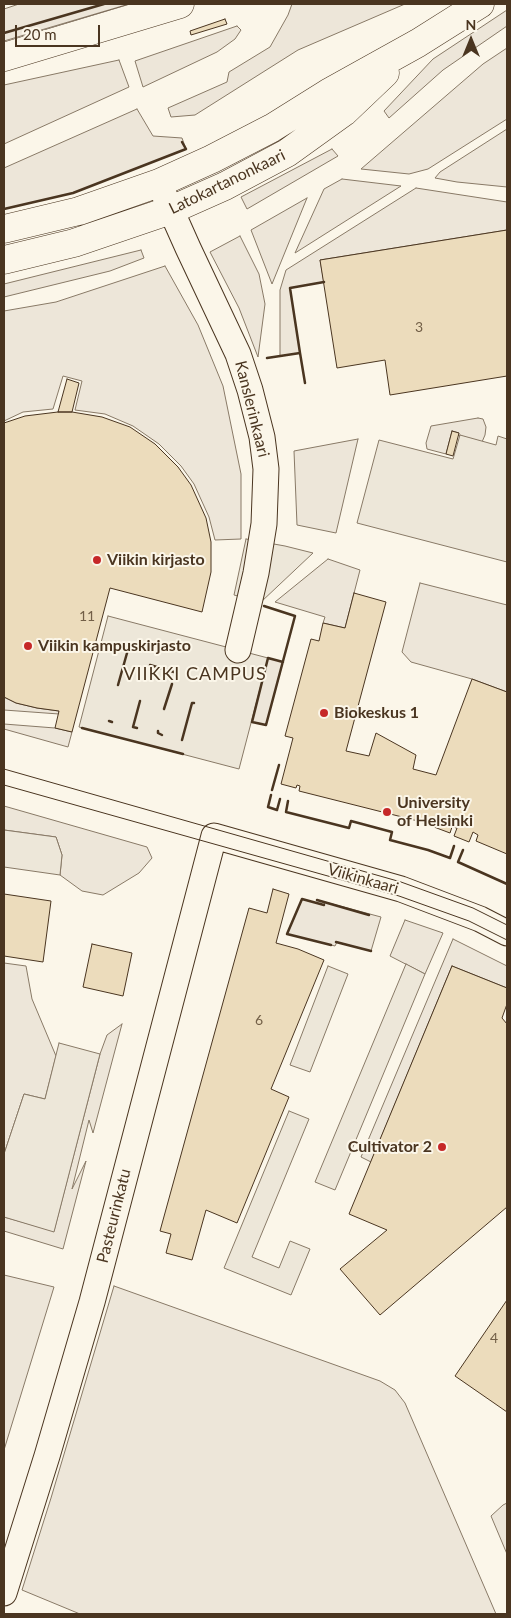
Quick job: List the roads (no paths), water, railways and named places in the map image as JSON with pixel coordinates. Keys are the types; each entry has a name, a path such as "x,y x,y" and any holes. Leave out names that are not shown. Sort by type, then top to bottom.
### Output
{"main road":[{"path":"4,57 180,4"},
{"name":"Latokartanonkaari","path":"4,229 79,211 159,183 212,159 272,128 328,93 418,43 480,4"},
{"name":"Latokartanonkaari","path":"4,260 74,243 171,210 225,186 287,153 344,112 418,43"}],"street":[{"name":"Kanslerinkaari","path":"159,183 238,354 250,390 262,437 266,469 264,524 256,573 238,650"},
{"name":"Viikinkaari","path":"214,836 402,889 480,919 507,933"},
{"name":"Pasteurinkatu","path":"4,1593 47,1456 92,1302 214,836"}],"tram line":[{"path":"4,769 401,882 473,908 507,925"},
{"path":"4,785 399,896 469,921 507,940"}],"place":[{"name":"Viikin kirjasto","path":"97,560"},
{"name":"Viikin kampuskirjasto","path":"28,646"},
{"name":"Biokeskus 1","path":"324,713"},
{"name":"University of Helsinki","path":"387,812"},
{"name":"Cultivator 2","path":"442,1147"}],"district":[{"name":"VIIKKI CAMPUS","path":"195,674"}]}
